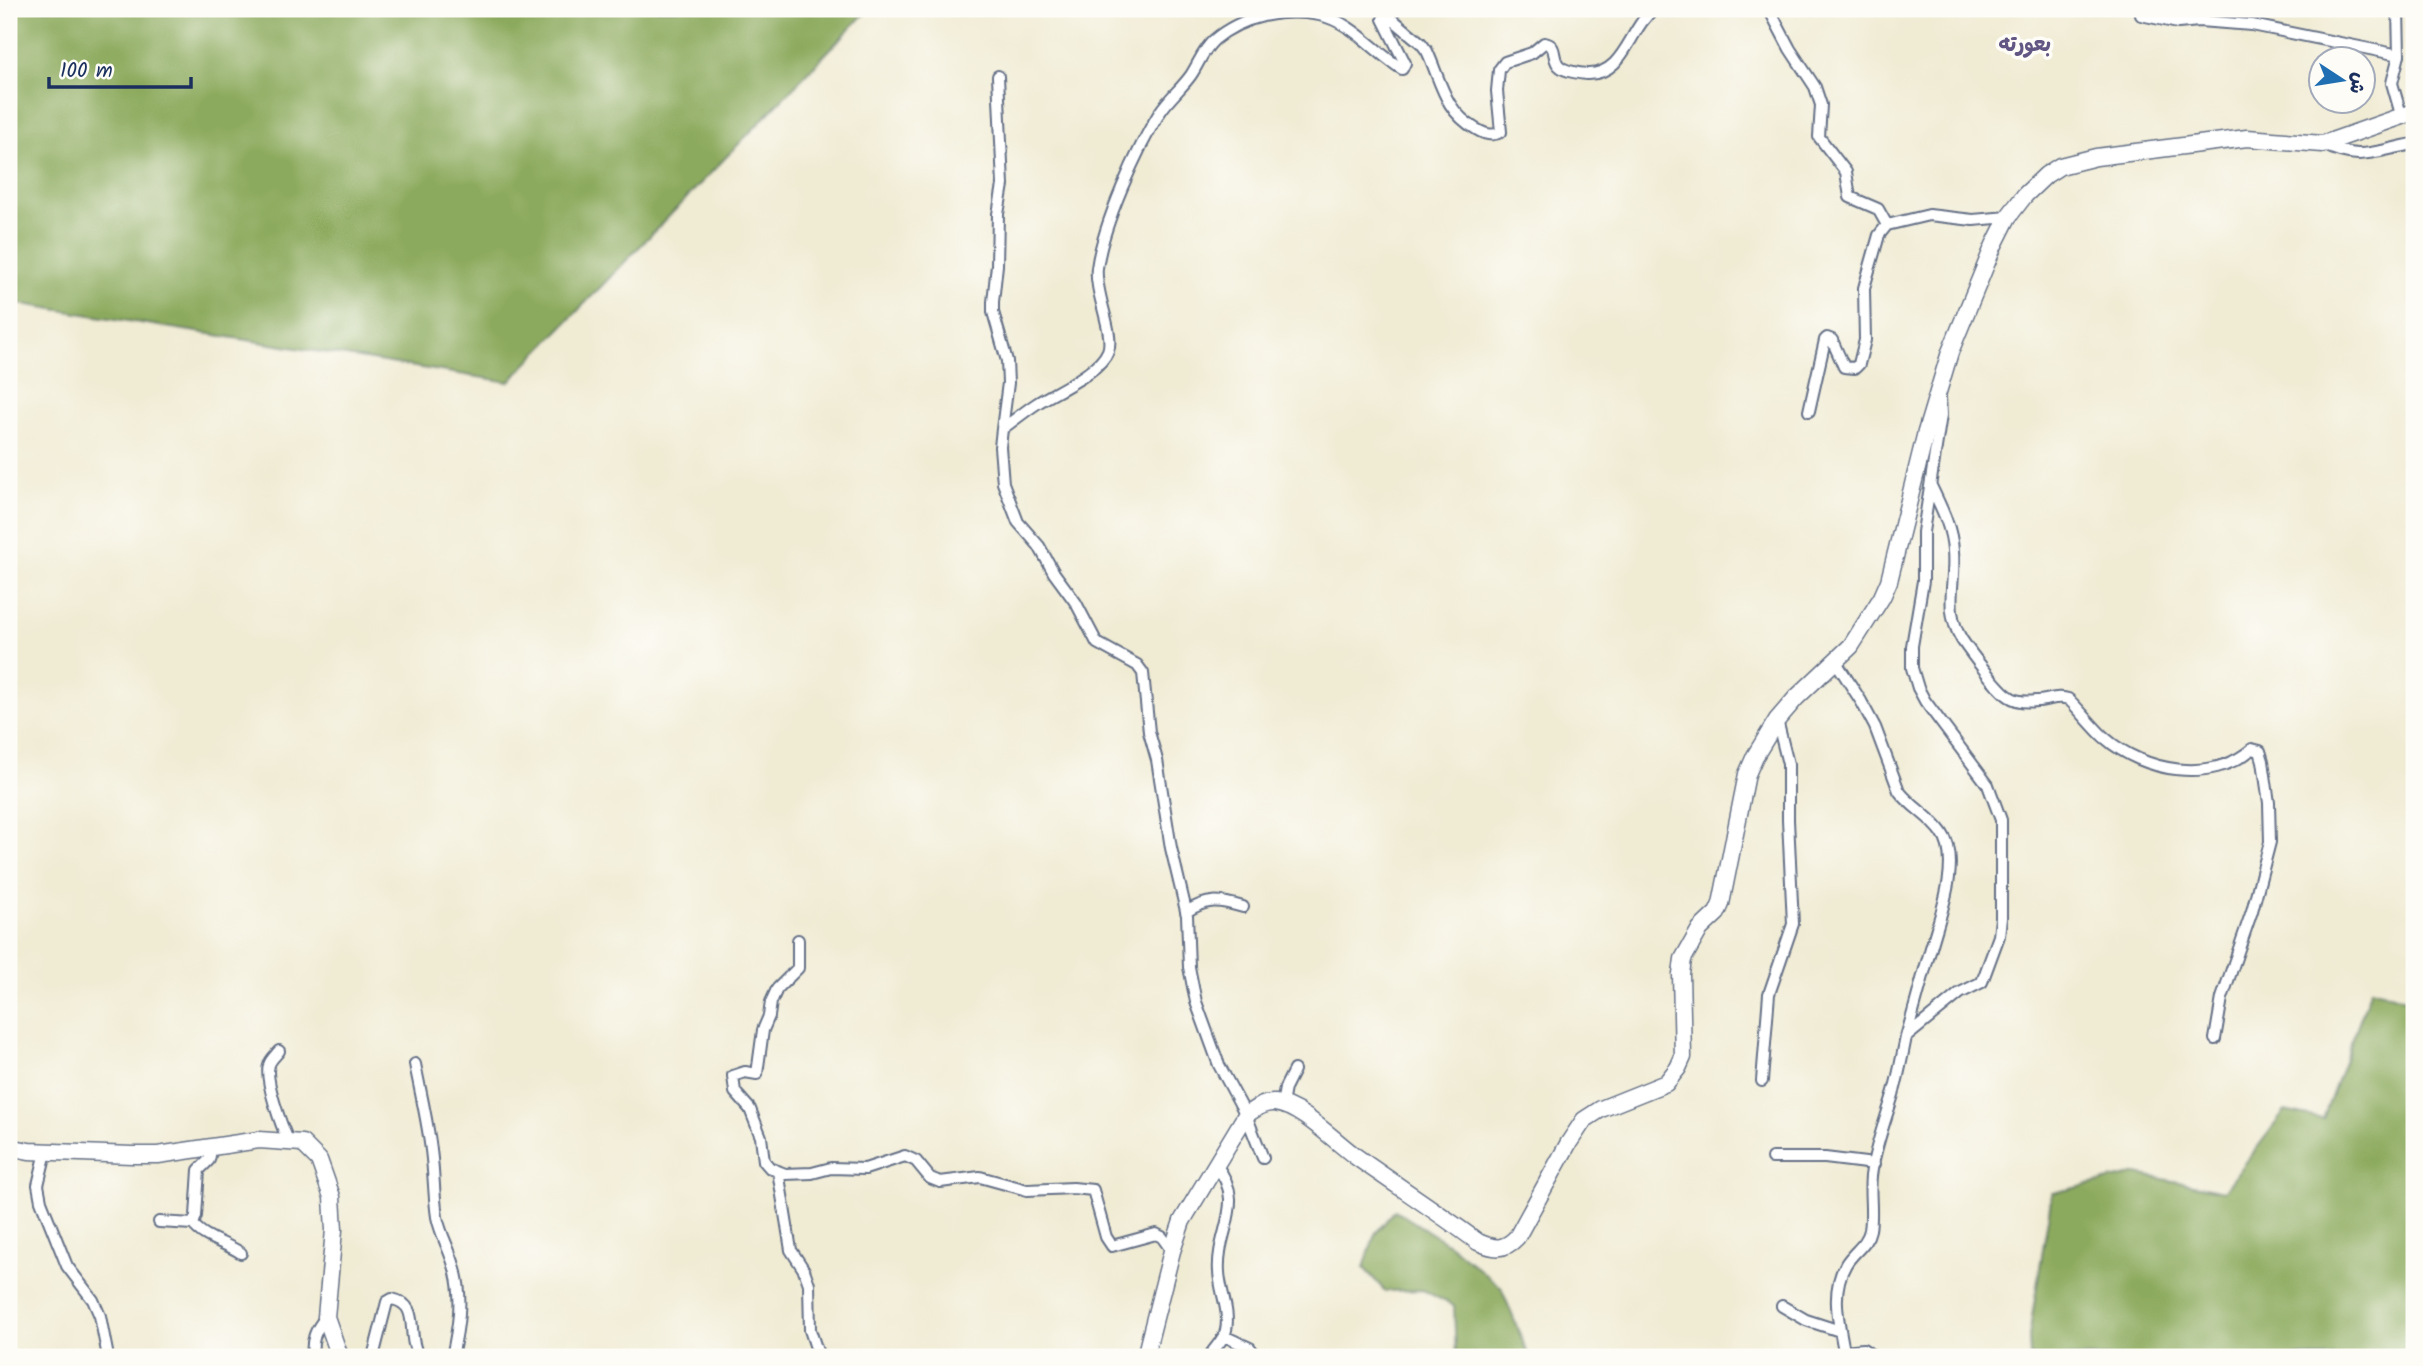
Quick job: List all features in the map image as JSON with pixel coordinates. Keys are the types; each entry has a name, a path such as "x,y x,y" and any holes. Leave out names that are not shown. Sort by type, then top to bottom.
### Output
{"main road":[{"path":"1145,1357 1182,1221 1247,1115 1262,1104 1282,1105 1302,1114 1355,1156 1395,1181 1478,1242 1493,1248 1510,1245 1517,1237 1584,1120 1601,1109 1666,1083 1678,1068 1683,1057 1681,974 1684,959 1700,929 1717,913 1721,904 1748,775 1755,756 1777,720 1796,698 1836,662 1861,632 1889,580 1940,384 1981,272 2008,217 2025,195 2060,166 2096,157 2134,150 2247,138 2322,144 2408,115"},
{"path":"9,1147 46,1152 132,1156 259,1140 302,1143 319,1160 332,1197 334,1230 326,1317 340,1357"}],"street":[{"path":"1002,429 1034,405 1079,379 1108,352 1109,338 1097,284 1097,269 1118,198 1159,114 1191,75 1207,47 1219,36 1262,15 1317,15 1335,20 1349,28 1402,69 1405,63 1383,19 1386,14 1427,51 1450,107 1469,124 1494,135 1501,132 1497,81 1499,70 1506,62 1532,53 1544,43 1554,48 1557,63 1561,67 1582,74 1606,70 1619,59 1645,17 1654,9"},
{"path":"1769,9 1790,49 1815,87 1821,105 1819,137 1846,172 1850,197 1878,209 1887,225"},
{"path":"2398,9 2406,43 2399,55 2392,83 2408,115"},
{"path":"2141,15 2178,23 2199,21 2252,25 2399,55"},
{"path":"998,76 1003,185 998,214 993,302 1007,361 1008,383 1000,447 1003,483 1018,522 1039,546 1054,573 1076,603 1097,643 1137,665 1143,673 1149,732 1157,760 1171,848 1186,912 1189,967 1196,1002 1219,1065 1247,1115 1263,1158"},
{"path":"2322,144 2354,155 2372,154 2414,144"},
{"path":"1809,411 1827,338 1832,341 1844,367 1855,368 1860,364 1865,340 1864,288 1879,235 1887,225 1929,215 1973,220 2008,217"},
{"path":"1906,1037 1961,993 1982,982 1998,936 2001,918 2002,844 1996,801 1974,764 1925,701 1912,668 1912,646 1923,581 1923,532 1941,415 1940,384"},
{"path":"1931,486 1951,534 1954,553 1950,608 1953,620 1963,642 1995,683 2011,698 2026,701 2065,698 2114,746 2140,759 2180,770 2217,768 2237,761 2252,749 2260,751 2269,803 2270,842 2252,911 2222,998 2215,1039"},
{"path":"1836,662 1875,727 1899,791 1905,800 1942,832 1948,846 1950,863 1942,911 1881,1130 1871,1178 1870,1232 1866,1243 1848,1261 1837,1291 1836,1311 1845,1354 1863,1349 1874,1357"},
{"path":"1762,1081 1769,994 1793,924 1788,764 1777,720"},
{"path":"1186,912 1200,902 1221,900 1243,906"},
{"path":"798,940 799,968 777,989 771,1002 763,1030 757,1074 744,1072 733,1076 735,1092 750,1109 761,1137 764,1161 770,1168 785,1174 831,1168 866,1169 905,1156 916,1161 930,1178 940,1182 980,1177 1027,1191 1073,1188 1093,1191 1106,1237 1112,1246 1156,1234 1162,1237 1172,1251"},
{"path":"279,1051 269,1064 268,1075 278,1119 289,1142"},
{"path":"415,1064 432,1159 438,1220 443,1241 456,1270 459,1287 460,1311 452,1357"},
{"path":"1282,1105 1284,1088 1294,1070"},
{"path":"193,1224 198,1200 199,1170 216,1147"},
{"path":"46,1152 38,1185 41,1201 67,1266 93,1300 100,1316 108,1357"},
{"path":"1772,1158 1825,1158 1874,1164"},
{"path":"1209,1357 1224,1336 1227,1320 1219,1259 1231,1205 1225,1176 1215,1164"},
{"path":"778,1171 791,1250 804,1270 809,1284 810,1330 819,1357"},
{"path":"159,1222 193,1224 205,1235 226,1243 241,1253"},
{"path":"373,1357 387,1302 392,1299 405,1304 410,1311 412,1344 419,1357"},
{"path":"1782,1306 1806,1320 1840,1331"},
{"path":"313,1357 313,1338 326,1317"},
{"path":"1224,1336 1250,1348 1257,1357"}],"green space":[{"path":"9,9 869,9 509,382 9,302"},
{"path":"2371,989 2414,1001 2414,1357 2030,1357 2029,1336 2052,1193 2137,1174 2224,1191 2285,1111 2323,1119"},
{"path":"1395,1210 1450,1245 1501,1287 1529,1357 1456,1357 1454,1306 1423,1290 1385,1291 1364,1268 1375,1234"}],"district":[{"name":"بعورته","path":"2025,45"}]}
